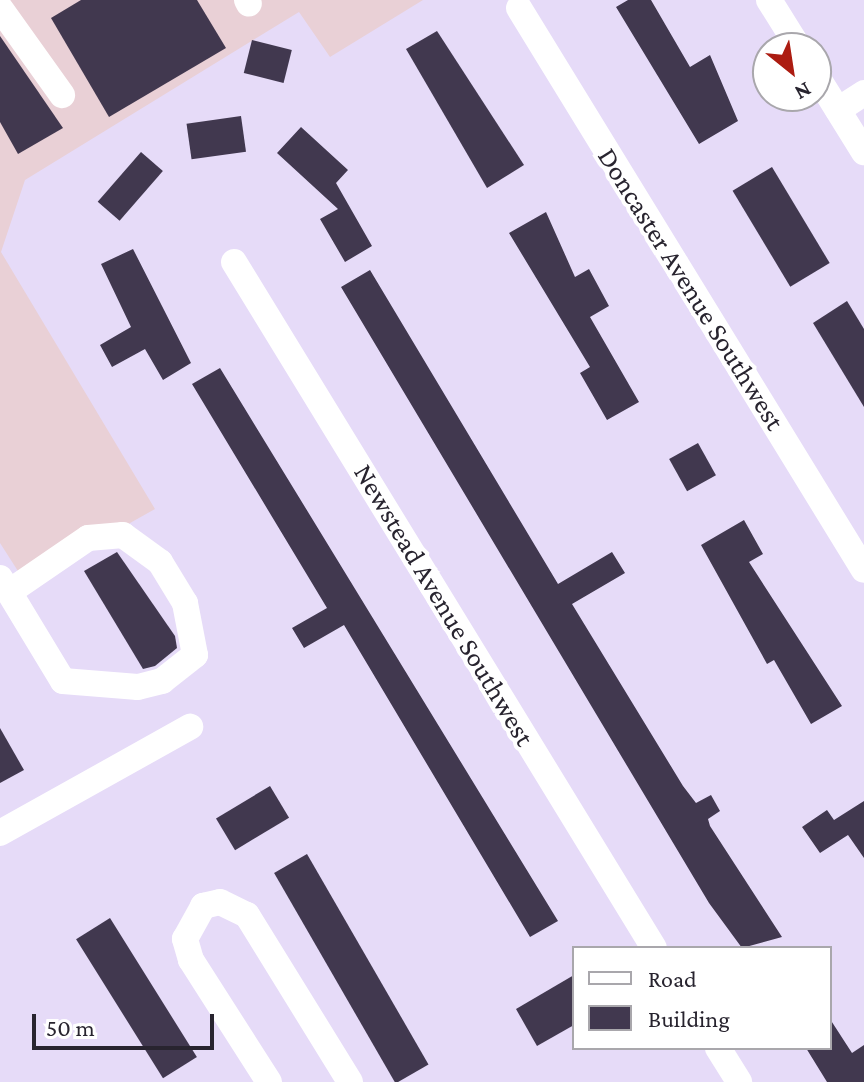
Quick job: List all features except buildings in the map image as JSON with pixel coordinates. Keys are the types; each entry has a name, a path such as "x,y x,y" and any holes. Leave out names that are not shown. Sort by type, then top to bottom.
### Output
{"street":[{"path":"769,0 789,32"},
{"path":"0,8 62,95"},
{"name":"Doncaster Avenue Southwest","path":"519,8 864,570"},
{"path":"838,110 864,93"},
{"path":"832,100 864,152"},
{"name":"Newstead Avenue Southwest","path":"234,262 653,946"},
{"path":"123,535 168,576 197,638 195,655 162,681 138,687 63,681 4,585 88,538 123,535"},
{"path":"0,833 190,727"},
{"path":"269,1082 191,960 185,939 203,906 220,902 247,915 350,1082"},
{"path":"719,1050 739,1082"}],"shaded area":[{"path":"0,0 423,0 330,57 299,12 25,180 1,252 155,509 25,582 0,543"}]}
